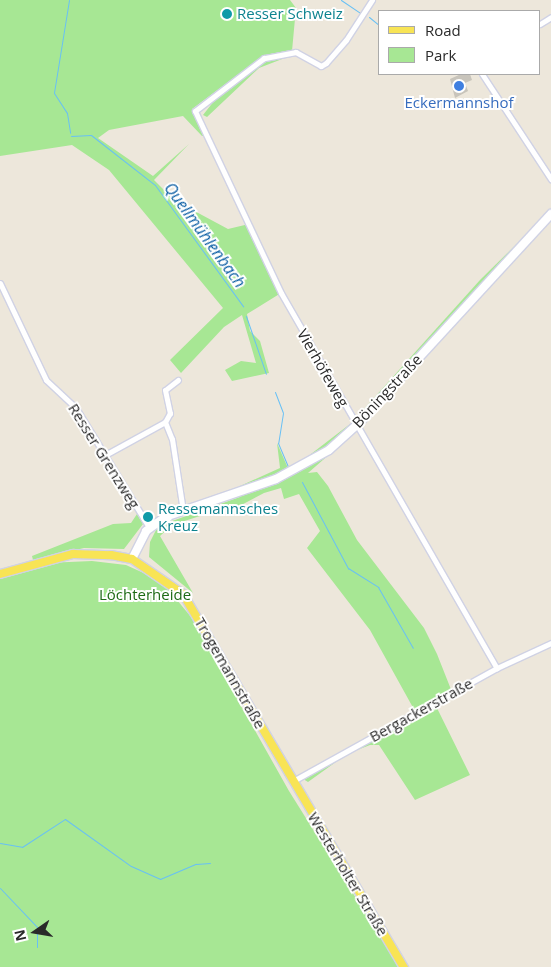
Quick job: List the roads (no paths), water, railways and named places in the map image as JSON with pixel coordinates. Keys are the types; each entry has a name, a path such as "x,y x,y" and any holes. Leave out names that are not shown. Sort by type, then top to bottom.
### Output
{"main road":[{"name":"Böningstraße","path":"150,526 183,511 295,471 329,450 357,426 551,214"},
{"path":"0,574 73,554 132,559 150,526"},
{"name":"Trogemannstraße","path":"132,559 183,594 293,781"},
{"name":"Westerholter Straße","path":"293,781 404,967"}],"street":[{"name":"Vierhöfeweg","path":"372,0 346,40 326,63 321,66 296,52 264,58 195,111 281,293 497,668"},
{"path":"483,75 551,179"},
{"name":"Resser Grenzweg","path":"0,283 46,380 76,408 150,526"},
{"path":"105,455 165,422 170,413 165,390 178,380"},
{"path":"165,422 171,432 183,511"},
{"name":"Bergackerstraße","path":"293,781 497,668 551,643"}],"waterway":[{"name":"Quellmühlenbach","path":"69,0 54,93 67,113 70,133"},
{"path":"341,0 360,13"},
{"path":"369,17 378,24"},
{"name":"Quellmühlenbach","path":"71,136 91,135 155,185 243,306"},
{"name":"Quellmühlenbach","path":"246,316 266,374"},
{"name":"Quellmühlenbach","path":"275,392 283,413 278,443 288,467"},
{"name":"Quellmühlenbach","path":"302,482 348,568 378,587 413,648"},
{"path":"0,843 22,847 65,819 131,866 160,879 196,864 210,863"},
{"path":"0,888 37,927 37,947"}],"place":[{"name":"Resser Schweiz","path":"227,14"},
{"name":"Eckermannshof","path":"459,86"},
{"name":"Ressemannsches Kreuz","path":"148,517"}],"park label":[{"name":"Löchterheide","path":"145,595"}]}
